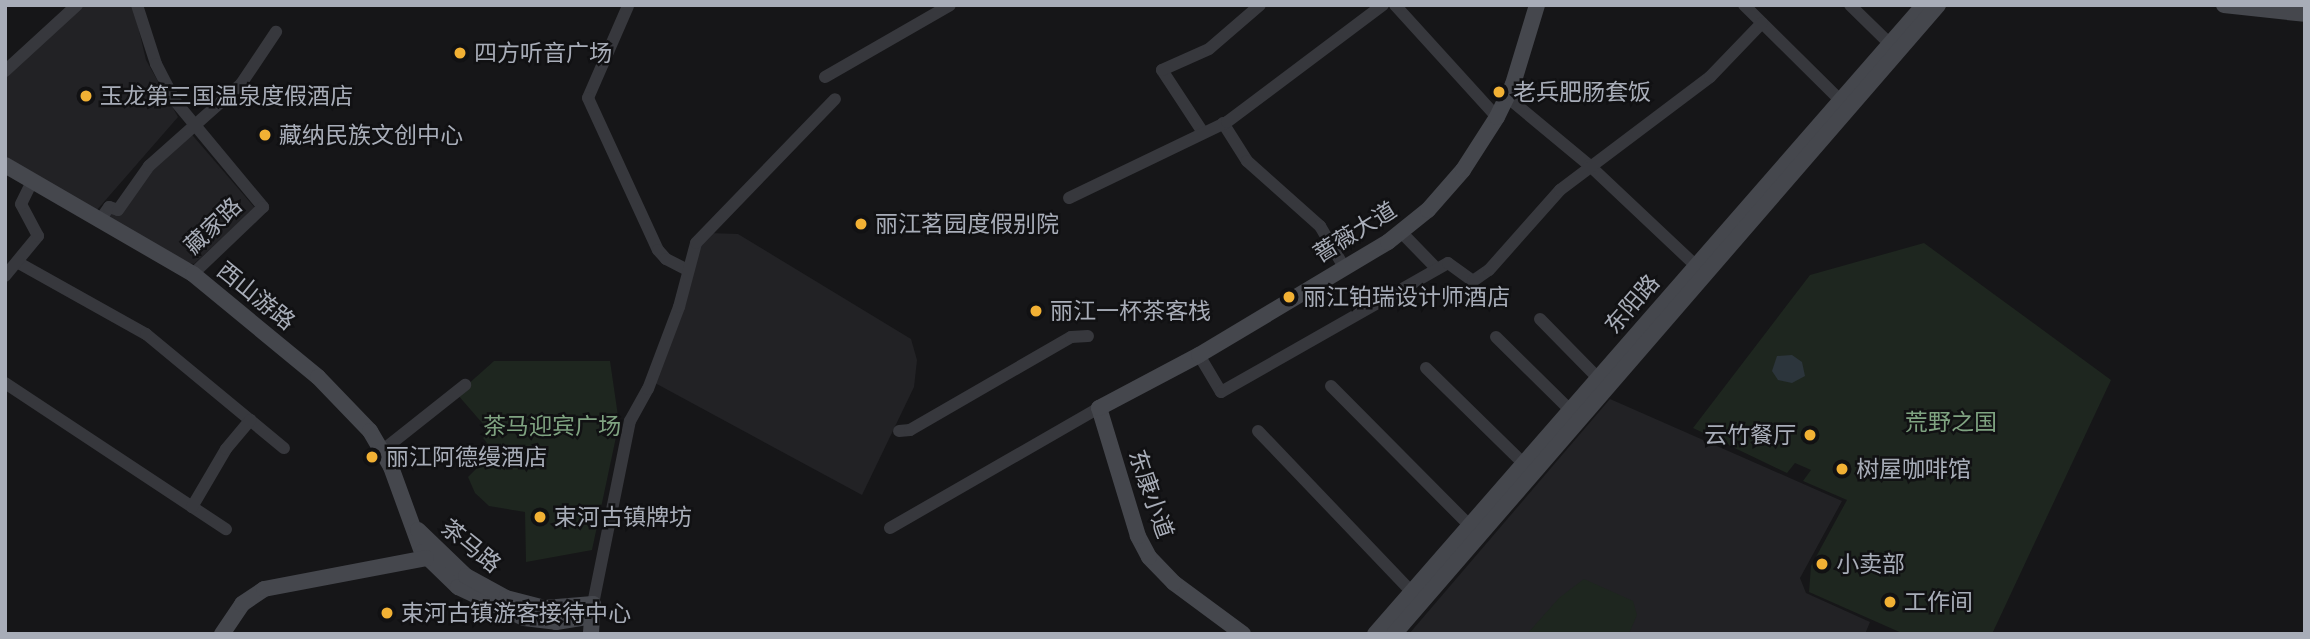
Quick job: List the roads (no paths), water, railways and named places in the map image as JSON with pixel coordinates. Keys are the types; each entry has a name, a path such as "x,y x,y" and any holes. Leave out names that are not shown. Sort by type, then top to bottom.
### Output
{"street":[{"path":"5,71 77,5"},
{"path":"137,5 161,76 193,124"},
{"path":"825,77 950,5"},
{"path":"1202,131 1162,71 1209,49 1260,5"},
{"path":"1069,198 1223,123 1299,72 1383,5"},
{"path":"1395,5 1497,117"},
{"name":"蔷薇大道","path":"1099,408 1199,355 1402,233 1453,183 1497,117 1507,97 1537,5"},
{"path":"1744,5 1840,100"},
{"path":"1850,5 1890,44"},
{"name":"东阳路","path":"1375,634 1924,5"},
{"name":"东阳路","path":"1394,634 1938,5"},
{"path":"2224,5 2305,14"},
{"path":"628,6 588,99 658,250 666,259 688,270"},
{"path":"1199,355 1221,392 1448,262 1473,281 1589,165 1710,77 1762,23"},
{"path":"100,220 109,207 118,210 149,166 248,76 276,32"},
{"path":"1507,97 1589,165 1696,266"},
{"path":"591,634 591,610 630,421 648,389 696,243 707,227 835,99"},
{"path":"1223,123 1247,161 1320,226 1344,267"},
{"name":"藏家路","path":"193,124 263,207 194,274"},
{"name":"西山游路","path":"5,165 194,274 318,377 360,419 383,450 414,526"},
{"path":"5,275 38,236 21,204 32,181"},
{"path":"1402,233 1437,269"},
{"path":"18,262 146,334 284,448"},
{"path":"1540,319 1598,378"},
{"path":"900,431 909,430 1071,337 1088,335"},
{"path":"1496,337 1570,410"},
{"path":"1426,368 1523,463"},
{"path":"5,383 226,529"},
{"path":"383,450 465,385"},
{"path":"1332,386 1469,525"},
{"path":"890,528 1099,408"},
{"name":"东康小道","path":"1099,408 1138,536 1149,557 1174,583 1243,634"},
{"path":"192,507 226,449 250,420"},
{"path":"1258,431 1411,591"},
{"name":"茶马路","path":"414,526 479,585 571,620"},
{"name":"茶马路","path":"414,526 426,558 458,587 501,610 544,621 571,620 591,610"},
{"path":"222,634 242,604 264,589 426,558"}],"place":[{"name":"四方听音广场","path":"460,53"},
{"name":"老兵肥肠套饭","path":"1499,92"},
{"name":"玉龙第三国温泉度假酒店","path":"86,96"},
{"name":"藏纳民族文创中心","path":"265,135"},
{"name":"丽江茗园度假别院","path":"861,224"},
{"name":"丽江铂瑞设计师酒店","path":"1289,297"},
{"name":"丽江一杯茶客栈","path":"1036,311"},
{"name":"云竹餐厅","path":"1810,435"},
{"name":"丽江阿德缦酒店","path":"372,457"},
{"name":"树屋咖啡馆","path":"1842,469"},
{"name":"束河古镇牌坊","path":"540,517"},
{"name":"小卖部","path":"1822,564"},
{"name":"工作间","path":"1890,602"},
{"name":"束河古镇游客接待中心","path":"387,613"}],"park label":[{"name":"荒野之国","path":"1951,422"},
{"name":"茶马迎宾广场","path":"552,426"}]}
